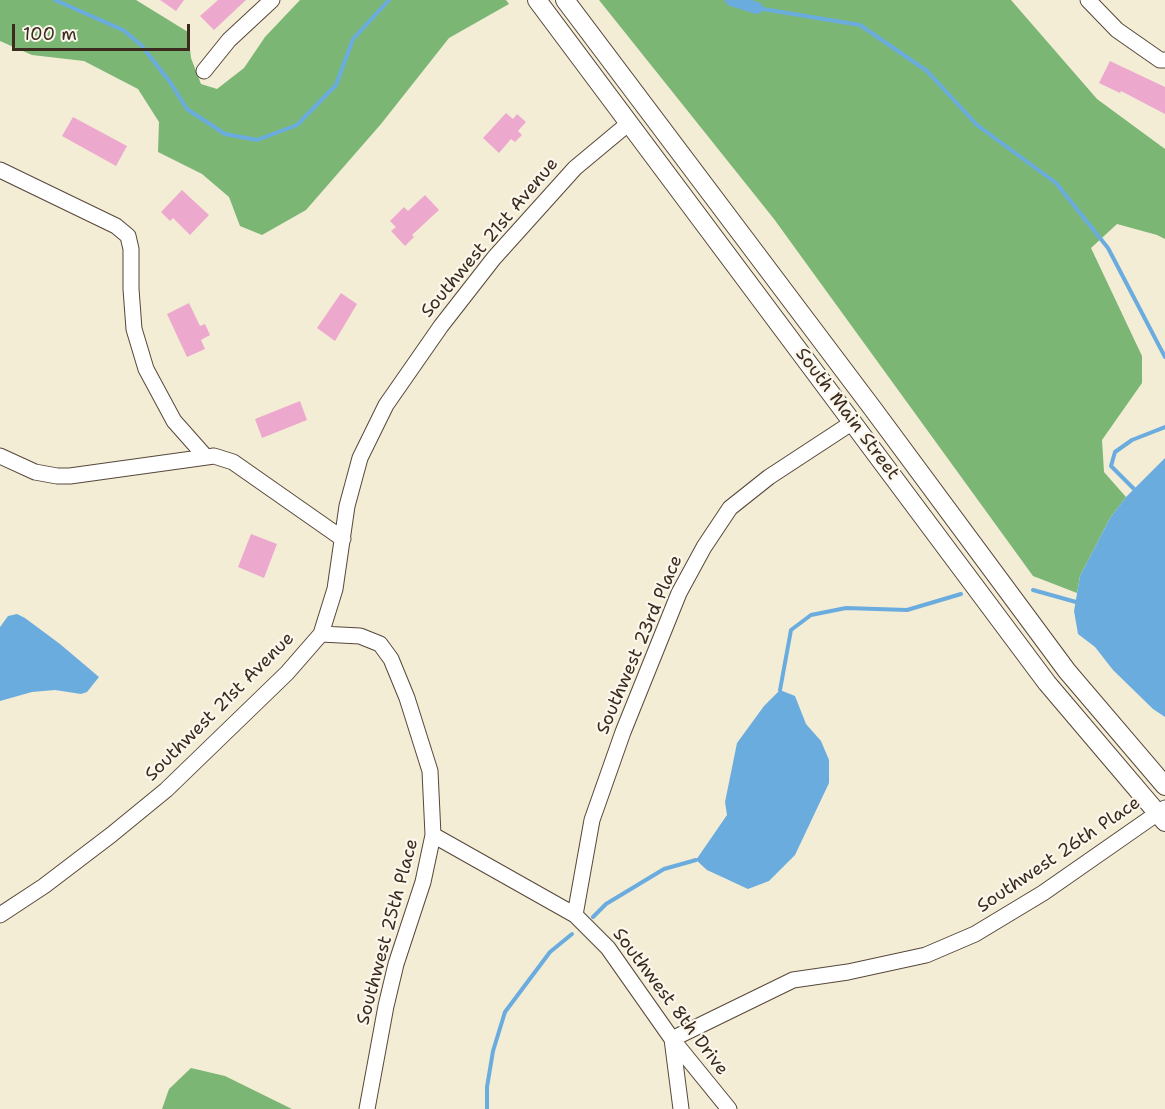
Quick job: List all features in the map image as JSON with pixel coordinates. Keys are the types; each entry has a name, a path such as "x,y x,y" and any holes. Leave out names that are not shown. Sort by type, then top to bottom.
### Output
{"main road":[{"name":"South Main Street","path":"537,0 1047,683 1162,814"},
{"name":"South Main Street","path":"565,0 873,409 1066,671 1165,786"},
{"path":"629,123 649,111"},
{"path":"853,422 873,409"}],"street":[{"path":"204,71 229,40 272,0"},
{"path":"1088,0 1117,30 1160,60 1165,60"},
{"name":"Southwest 21st Avenue","path":"0,915 61,873 166,790 287,673 321,634 335,589 347,506 360,458 386,405 441,326 494,258 575,168 629,123"},
{"path":"0,170 116,226 128,236 131,249 130,289 134,329 146,369 174,421 205,456"},
{"name":"Southwest 23rd Place","path":"575,915 592,820 622,732 679,593 704,547 729,507 769,477 853,422"},
{"path":"0,456 36,472 70,476 214,456 233,462 343,539"},
{"path":"321,634 360,636 380,644 391,659 407,698 430,771 433,835"},
{"name":"Southwest 26th Place","path":"672,1039 793,980 848,972 926,955 975,934 1043,893 1162,814"},
{"name":"Southwest 8th Drive","path":"433,835 575,915 608,948 672,1039 729,1109"},
{"name":"Southwest 25th Place","path":"367,1109 396,964 423,882 433,835"},
{"path":"672,1039 681,1109"}],"green space":[{"path":"0,0 136,0 188,32 191,58 201,84 217,89 244,68 265,37 300,0 506,0 509,4 449,38 381,124 306,210 262,235 240,226 229,197 202,174 158,152 159,122 138,89 84,61 32,55 0,41"},
{"path":"599,0 1011,0 1097,99 1165,149 1165,239 1117,224 1091,248 1142,356 1142,383 1102,440 1104,472 1126,497 1110,518 1080,576 1077,593 1033,576 774,219"},
{"path":"191,1068 225,1076 292,1109 162,1109 169,1089"}],"water":[{"path":"1165,458 1165,717 1153,709 1113,670 1095,647 1078,634 1074,611 1080,576 1110,518 1126,497"},
{"path":"17,614 60,644 99,677 87,692 81,694 55,690 32,692 0,701 0,627 8,616"},
{"path":"780,690 795,696 806,724 821,741 829,760 829,783 795,855 769,881 748,889 707,870 696,860 727,815 725,802 737,743 764,706"}],"building":[{"path":"160,0 184,0 176,11"},
{"path":"218,0 246,0 214,30 200,16"},
{"path":"1110,61 1165,87 1165,114 1121,91 1120,93 1099,83"},
{"path":"506,113 513,119 517,114 526,122 518,131 522,135 515,142 511,139 499,153 483,138"},
{"path":"73,117 127,146 116,166 62,136"},
{"path":"182,190 209,215 190,235 173,218 170,221 161,212"},
{"path":"425,195 439,210 412,235 414,237 405,246 391,231 396,227 390,221 404,207 408,211"},
{"path":"341,293 357,304 335,341 317,328"},
{"path":"189,303 200,326 205,324 210,335 201,340 205,349 187,357 167,314"},
{"path":"300,401 307,420 262,438 255,419"},
{"path":"251,534 277,544 264,578 238,567"}],"waterway":[{"path":"55,0 123,30 141,45 170,82 187,109 225,134 257,140 297,125 336,85 353,39 389,0"},
{"path":"731,0 757,8"},
{"path":"757,8 860,25 927,71 977,125 1056,183 1108,248 1165,357"},
{"path":"1134,489 1111,466 1115,452 1132,440 1165,427"},
{"path":"1033,590 1076,602"},
{"path":"780,690 791,630 811,615 846,608 907,610 961,594"},
{"path":"593,917 606,904 664,869 696,860"},
{"path":"487,1109 487,1087 493,1051 505,1012 550,952 572,934"}]}
